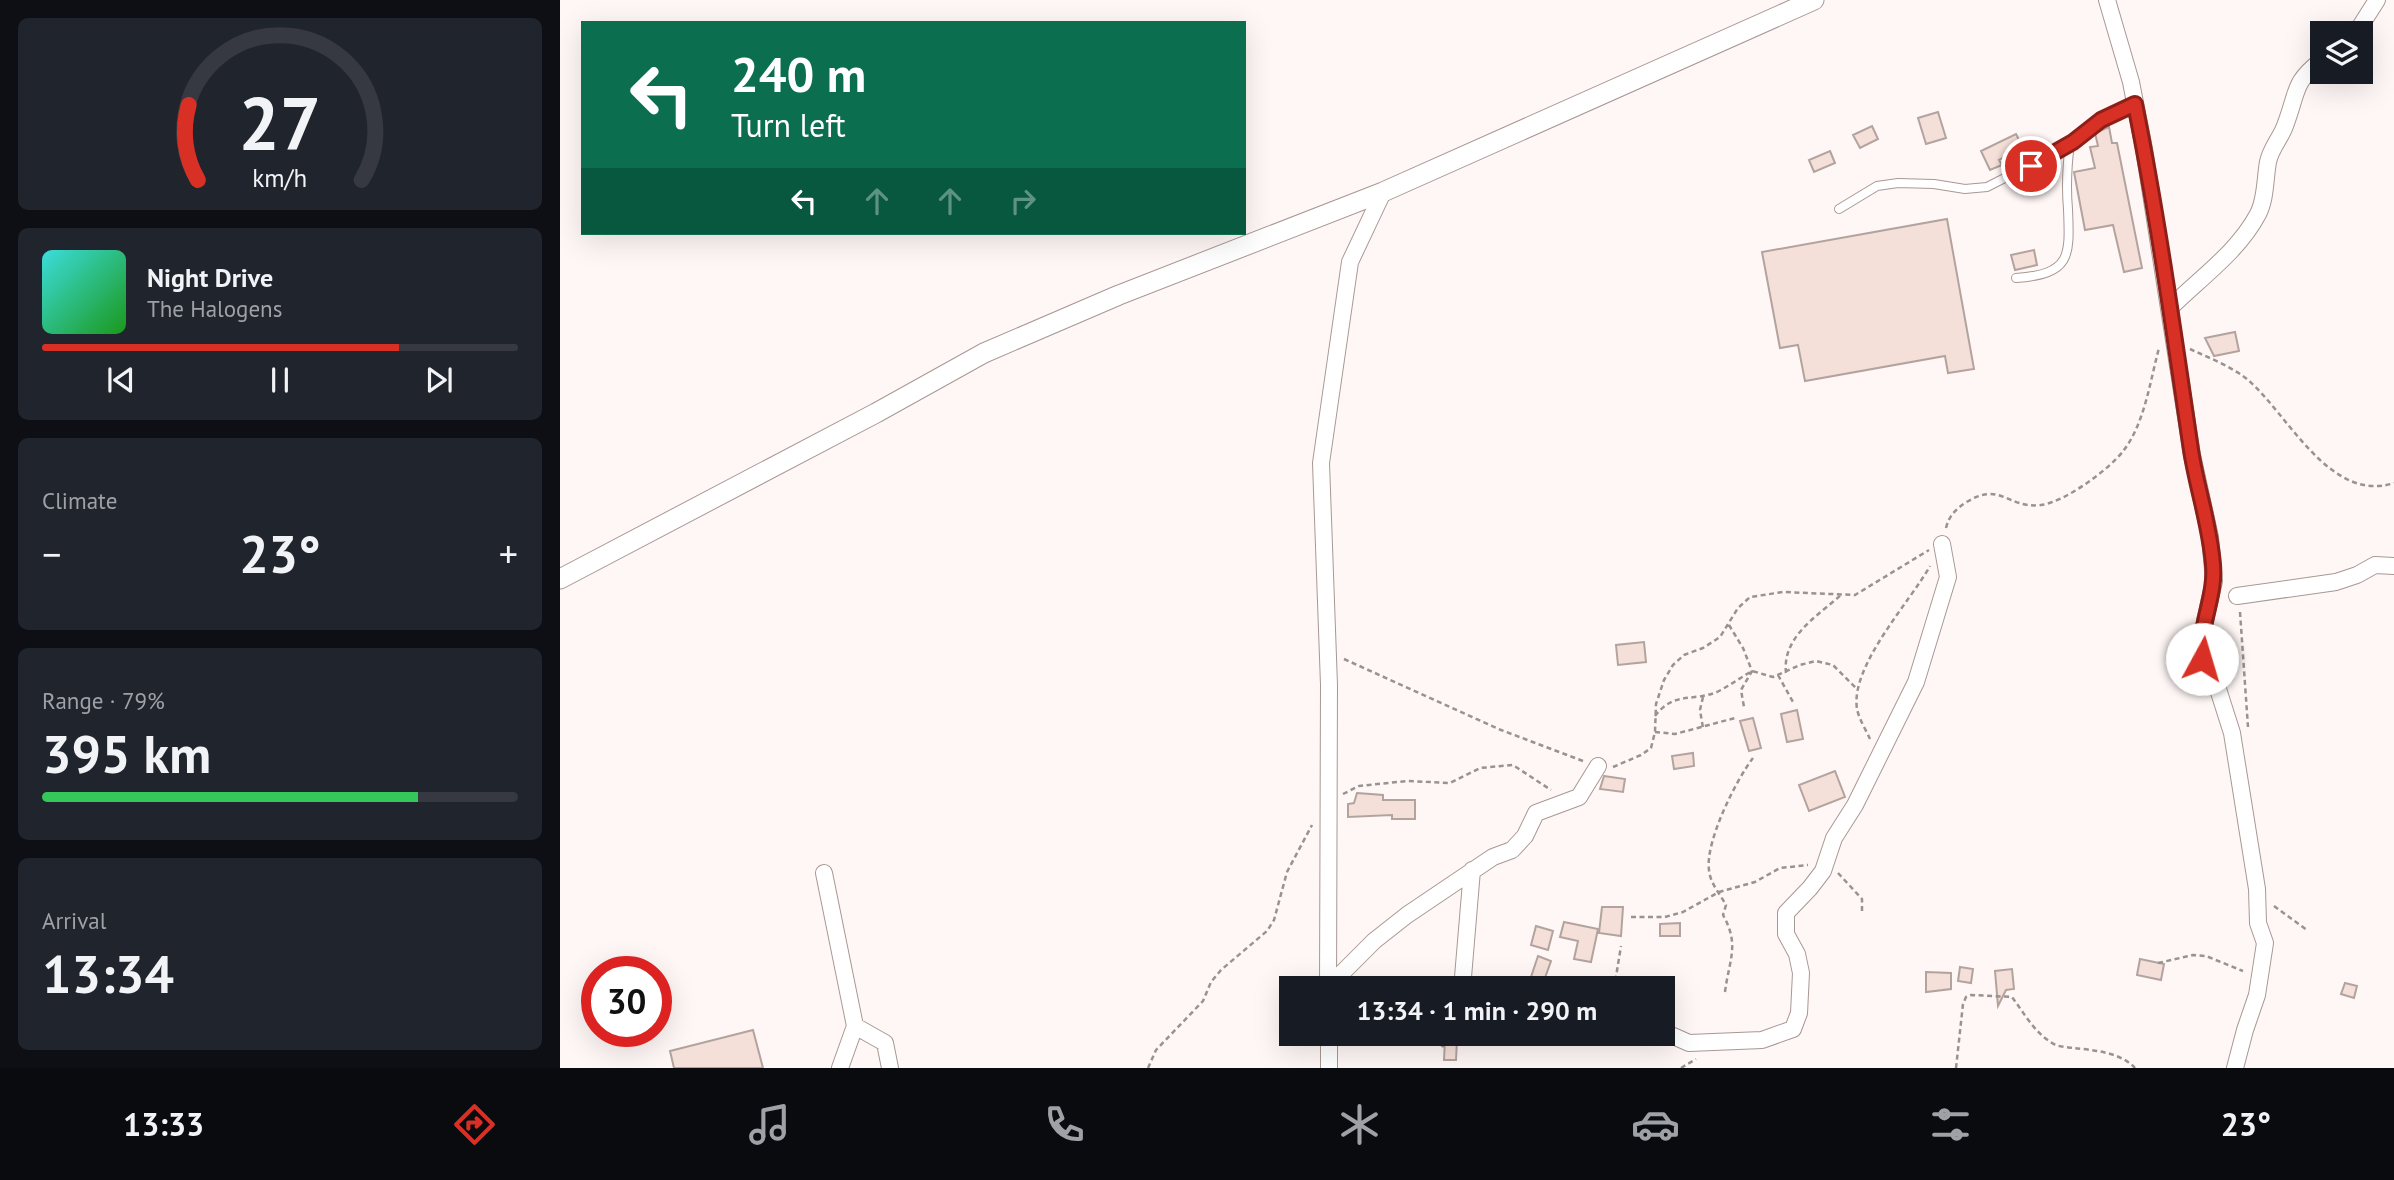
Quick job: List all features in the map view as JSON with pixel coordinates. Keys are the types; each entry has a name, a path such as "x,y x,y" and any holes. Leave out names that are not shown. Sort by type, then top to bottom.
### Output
{"street":[{"path":"560,579 876,413 984,353 1119,295 1383,192 1814,0"},
{"path":"2108,0 2135,104 2170,308 2168,343 2210,537 2214,581 2205,621 2202,659 2218,689 2236,751 2257,889 2257,919 2265,943 2257,995 2235,1068"},
{"path":"2364,21 2377,0"},
{"path":"2170,308 2211,271 2257,216 2273,147 2286,125 2294,93 2301,78 2310,70"},
{"path":"1328,976 1327,651 1321,463 1350,262 1383,192"},
{"path":"1675,1036 1689,1042 1762,1040 1794,1029 1799,1013 1801,973 1797,954 1786,934 1786,913 1823,871 1834,838 1855,805 1916,682 1933,634 1948,577 1942,544"},
{"path":"2237,596 2336,582 2375,565 2394,566"},
{"path":"1340,975 1374,941 1472,870 1493,857 1512,850 1525,836 1536,813 1579,797 1598,766"},
{"path":"1463,976 1472,870"},
{"path":"824,873 855,1026 841,1068"},
{"path":"855,1026 885,1043 890,1068"},
{"path":"1329,1046 1329,1068"}],"lane":[{"path":"1839,209 1877,186 1898,183 1934,184 1965,189 1987,187 2018,173 2070,143 2101,120 2135,104"},
{"path":"2016,278 2047,273 2058,267 2067,256 2070,235 2066,172 2070,143"}],"path":[{"path":"1878,758 1857,709 1858,690 1863,673 1895,615 1919,585 1942,544 1947,522 1955,510 1977,495 1997,493 2020,503 2041,505 2087,483 2106,470 2126,448 2168,343 2227,366 2248,380 2288,427 2329,468 2359,485 2380,488 2394,483"},
{"path":"1327,651 1501,730 1598,766 1613,767 1642,755 1651,748 1655,732 1656,705 1664,680 1673,665 1684,655 1703,648 1720,637 1738,608 1750,597 1783,592 1855,595 1942,544"},
{"path":"1786,673 1785,663 1789,648 1801,629 1843,594"},
{"path":"1728,624 1743,648 1752,671"},
{"path":"1655,716 1663,705 1674,700 1718,691 1752,671 1773,677 1816,661 1833,665 1858,690"},
{"path":"1744,707 1741,691 1752,671"},
{"path":"1778,675 1793,702"},
{"path":"1703,696 1699,710 1703,728"},
{"path":"1655,732 1675,734 1735,718"},
{"path":"1725,992 1733,948 1732,932 1723,915 1726,905 1708,869 1711,847 1729,801 1753,758"},
{"path":"1327,802 1359,786 1406,781 1450,783 1480,768 1513,765 1568,801"},
{"path":"1148,1068 1156,1050 1203,1001 1211,982 1221,970 1267,931 1273,920 1287,872 1312,825"},
{"path":"1631,917 1665,918 1683,912 1719,892 1755,883 1780,868 1793,865 1807,865 1838,873 1862,900 1862,911"},
{"path":"2269,902 2306,930"},
{"path":"1616,976 1622,946"},
{"path":"2158,963 2193,955 2206,956 2240,970 2261,973"},
{"path":"1956,1068 1963,1004 1966,997 1971,995 2012,997 2030,1024 2051,1043 2095,1050 2122,1058 2135,1068"}],"building":[{"path":"1938,112 1946,138 1926,144 1918,118"},
{"path":"1872,126 1878,139 1860,148 1853,135"},
{"path":"2109,127 2112,143 2117,143 2142,268 2124,272 2113,225 2085,230 2074,172 2095,168 2090,147 2098,146 2095,133"},
{"path":"2016,134 2023,148 1999,160 2002,165 1990,170 1981,151"},
{"path":"1830,151 1835,163 1814,172 1809,160"},
{"path":"1947,219 1974,369 1948,373 1945,356 1805,381 1798,345 1780,348 1762,252"},
{"path":"2034,250 2037,265 2015,270 2011,255"},
{"path":"2235,332 2239,351 2214,356 2205,338"},
{"path":"1644,642 1646,662 1618,665 1616,645"},
{"path":"1797,710 1803,739 1787,742 1781,714"},
{"path":"1753,718 1761,748 1749,751 1740,721"},
{"path":"1693,753 1694,766 1674,769 1672,756"},
{"path":"1835,771 1845,797 1809,811 1799,785"},
{"path":"1604,776 1625,779 1623,792 1600,789"},
{"path":"1357,793 1383,795 1383,800 1415,800 1415,819 1392,819 1392,815 1348,817 1348,804 1354,803"},
{"path":"1602,907 1623,907 1621,936 1599,933"},
{"path":"1564,922 1598,929 1591,962 1574,959 1578,941 1560,937"},
{"path":"1680,923 1680,936 1660,936 1660,924"},
{"path":"1536,926 1553,931 1548,950 1531,945"},
{"path":"1538,956 1551,961 1546,976 1531,976"},
{"path":"2140,959 2164,964 2161,980 2137,975"},
{"path":"1960,967 1973,969 1971,983 1958,981"},
{"path":"2012,969 2014,989 2006,990 1998,1006 1995,971"},
{"path":"1926,972 1951,973 1951,989 1926,992"},
{"path":"2345,983 2357,986 2354,998 2341,994"},
{"path":"753,1030 763,1068 674,1068 670,1051"},
{"path":"1445,1046 1457,1046 1456,1060 1444,1060"}],"route":[{"path":"2031,166 2073,142 2101,120 2135,104 2192,455 2210,537 2214,581 2205,621 2202,659"}]}
